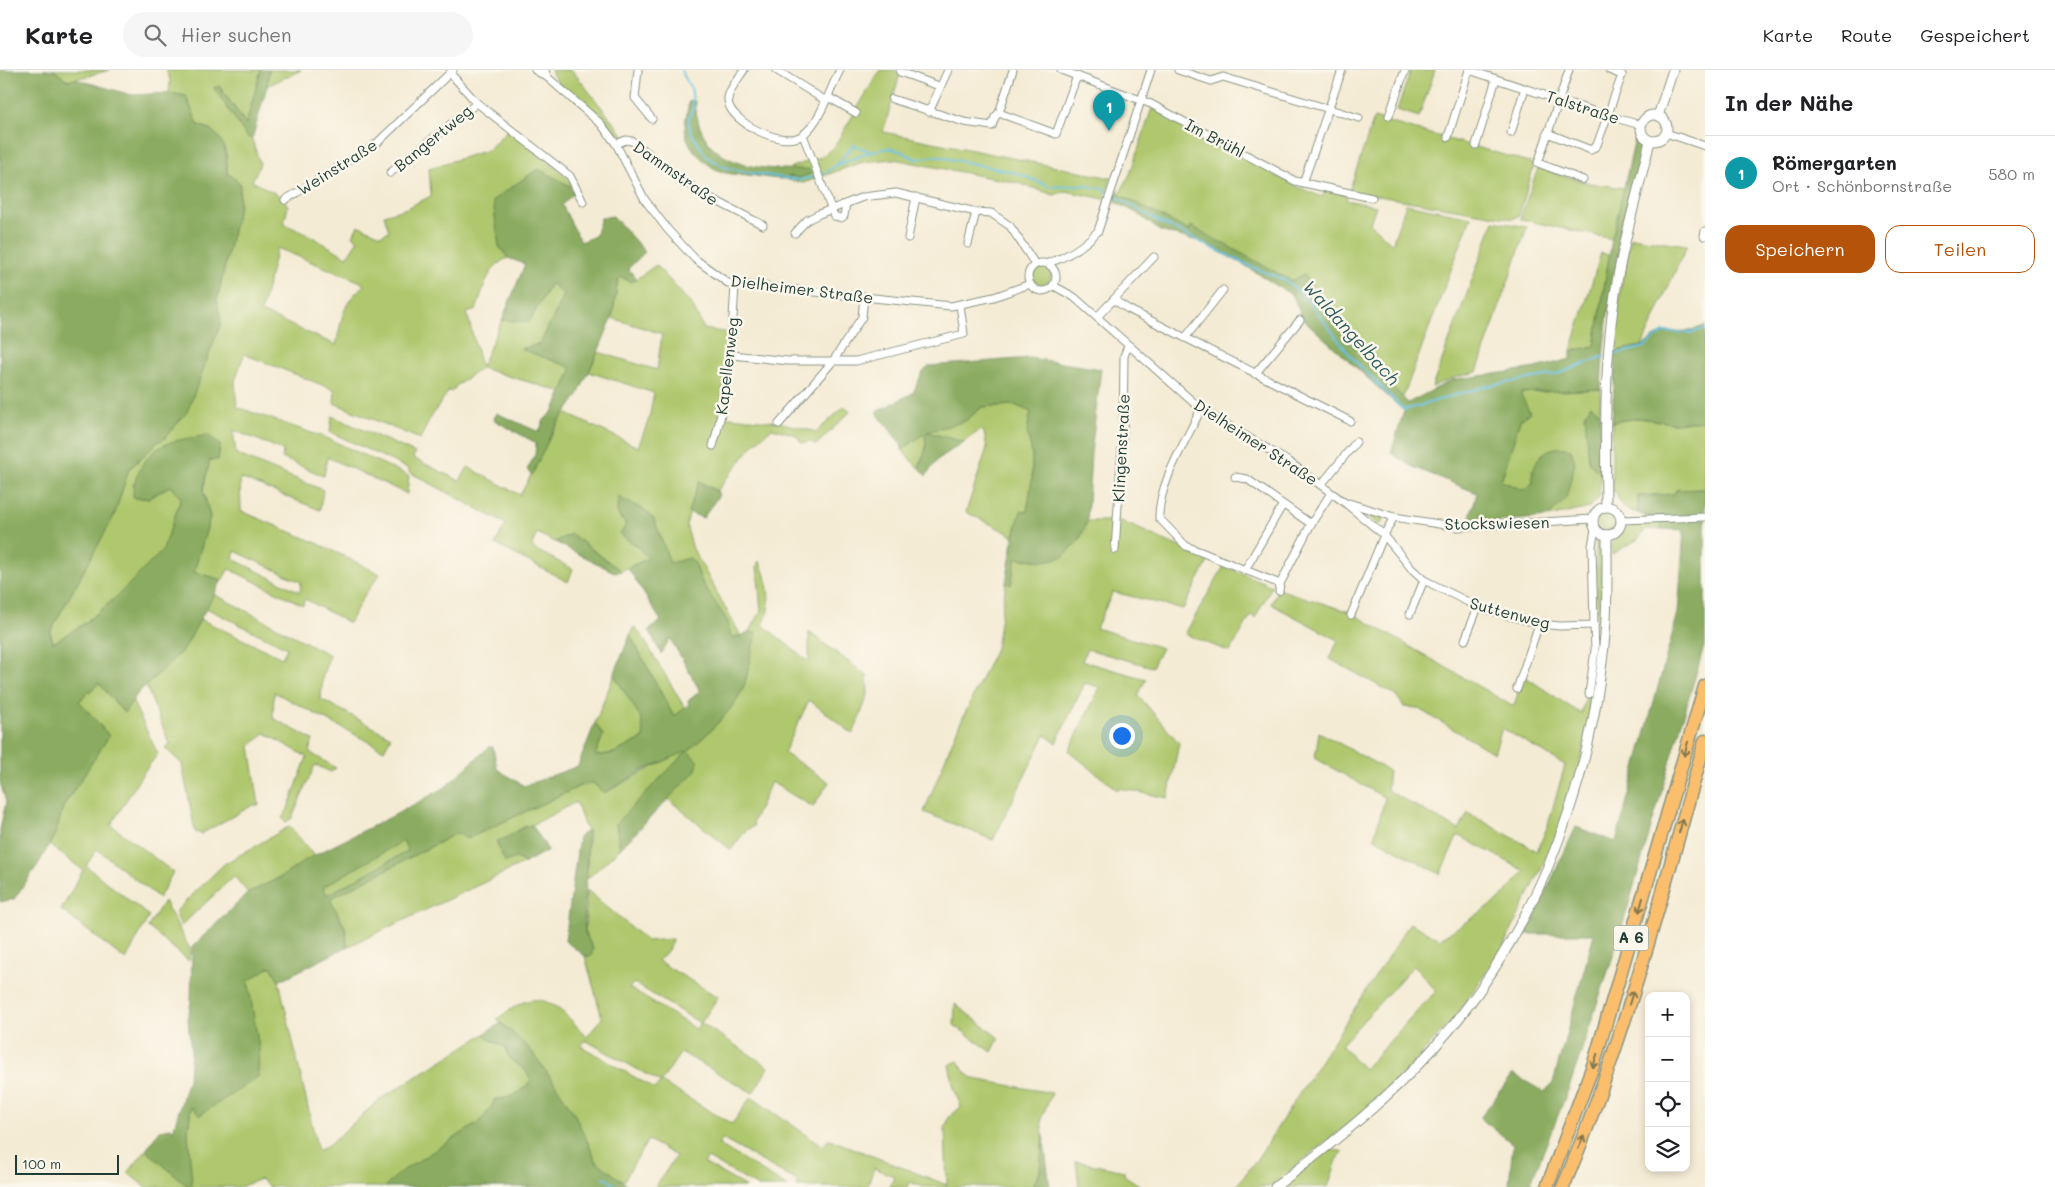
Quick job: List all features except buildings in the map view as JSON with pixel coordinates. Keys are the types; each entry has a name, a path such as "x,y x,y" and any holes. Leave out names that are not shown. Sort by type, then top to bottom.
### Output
{"highway":[{"name":"A 6","path":"1547,1187 1597,1054 1705,686"},
{"name":"A 6","path":"1563,1187 1587,1128 1628,1007 1705,741"}],"street":[{"path":"535,70 546,74"},
{"path":"638,70 635,98 652,119"},
{"path":"744,70 728,97 730,108 734,114 773,138 784,140 803,135 812,125 827,99 840,70"},
{"path":"776,70 856,113"},
{"path":"928,112 939,86 945,80 948,70"},
{"path":"892,99 928,112 980,126 992,126 994,117 999,113 1013,70"},
{"name":"Im Brühl","path":"1061,70 1142,100 1303,183 1372,198"},
{"path":"1030,284 1028,277 1030,270 1035,264 1048,263 1060,259 1088,241 1098,231 1151,70"},
{"path":"1178,70 1211,81 1223,76 1359,118"},
{"path":"1216,79 1218,70"},
{"path":"1303,183 1342,70"},
{"path":"1389,116 1405,70"},
{"name":"Talstraße","path":"1448,137 1469,70 1608,116 1642,125"},
{"path":"1569,70 1538,162 1583,180"},
{"path":"1547,133 1591,150 1597,145 1622,74 1609,70"},
{"path":"1658,116 1673,70"},
{"path":"452,72 477,103 570,176 583,202"},
{"name":"Weinstraße","path":"285,200 375,145 452,72"},
{"path":"900,72 939,86"},
{"name":"Dielheimer Straße","path":"546,74 601,124 616,144 645,200 668,230 695,259 714,275 728,283 919,303 960,305 994,297 1030,284 1039,291 1044,291 1054,286 1074,297 1201,409 1289,462 1344,502"},
{"path":"999,113 1056,134 1077,76"},
{"path":"1476,145 1496,79"},
{"path":"1511,133 1525,88"},
{"name":"Bangertweg","path":"390,173 477,103"},
{"path":"1650,116 1658,116 1665,121 1666,133 1662,139 1650,141 1642,133 1642,125 1650,116"},
{"path":"1666,133 1705,146"},
{"path":"803,135 820,184 834,216 842,218 846,204"},
{"name":"Dammstraße","path":"616,144 626,140 632,141 699,192 763,225"},
{"path":"1606,506 1606,377 1609,340 1616,282 1650,141"},
{"path":"796,234 807,220 863,197 883,193 916,197 976,212 991,213 1002,218 1015,232 1035,264"},
{"path":"908,238 916,197"},
{"path":"968,244 976,212"},
{"path":"1096,317 1154,257"},
{"path":"1054,286 1057,278 1056,270 1060,259"},
{"path":"1048,263 1056,270"},
{"name":"Kapellenweg","path":"713,446 721,419 732,355 735,284"},
{"path":"1185,338 1223,290"},
{"path":"779,424 833,361 862,317 864,296"},
{"path":"1114,300 1128,310 1350,421"},
{"path":"732,355 788,361 856,361 964,334 960,305"},
{"path":"1255,374 1300,320"},
{"name":"Klingenstraße","path":"1115,550 1123,431 1124,356 1128,346"},
{"path":"1201,409 1174,465 1159,506 1159,518 1186,546 1245,570 1279,588 1311,524 1331,493"},
{"path":"1320,485 1356,442"},
{"path":"1235,477 1247,479 1282,506 1311,524"},
{"name":"Stockswiesen","path":"1344,502 1394,517 1458,527 1592,519"},
{"name":"Suttenweg","path":"1344,502 1384,535 1411,568 1424,580 1478,607 1539,624 1560,626 1594,625"},
{"path":"1245,570 1282,506"},
{"path":"1589,694 1594,650 1594,533 1592,519 1598,509 1606,506 1615,509 1621,520 1617,531 1607,535 1594,533"},
{"path":"1351,615 1384,535 1394,517"},
{"path":"1621,520 1705,517"},
{"path":"1275,1187 1358,1122 1414,1069 1469,1004 1509,944 1528,908 1560,837 1585,760 1602,662 1606,622 1607,535"},
{"path":"1410,614 1424,580"},
{"path":"1465,640 1478,607"},
{"path":"1517,689 1539,624"}],"green space":[{"path":"0,70 53,70 68,81 75,79 132,95 169,93 186,96 198,125 214,132 219,137 225,149 227,173 240,183 239,205 217,300 221,323 187,412 164,439 158,442 129,469 114,516 50,632 53,643 85,623 114,599 163,550 181,498 170,486 149,498 133,498 133,490 140,468 149,456 162,446 178,440 208,435 220,445 218,460 210,460 203,490 210,517 194,572 222,580 184,649 138,693 124,713 99,683 79,701 109,736 63,807 56,832 39,863 14,899 0,902 0,830 6,802 0,782"},
{"path":"53,70 110,70 68,81"},
{"path":"166,70 261,70 246,124 219,86 247,137 252,139 260,164 252,181 282,197 288,206 284,224 309,235 347,257 358,240 353,236 358,225 381,235 389,231 384,215 407,208 431,196 429,168 488,150 508,129 527,142 572,182 570,186 538,169 493,200 499,246 508,258 490,273 476,310 467,313 481,367 502,320 529,322 551,283 564,295 540,344 522,349 570,367 571,371 562,392 481,368 456,386 452,392 449,390 430,419 420,439 334,403 335,390 244,354 235,381 237,407 329,439 409,476 407,494 327,457 324,476 282,458 283,450 233,430 236,454 323,490 320,510 240,478 241,511 317,543 380,574 365,594 349,623 305,599 303,605 229,569 222,580 194,572 210,517 203,490 210,459 218,459 220,445 207,435 133,484 134,498 149,498 170,486 181,498 164,550 114,599 85,623 54,644 50,632 114,516 129,469 158,442 164,439 221,323 217,300 239,205 240,183 227,173 227,155 211,129 198,125 186,96 169,93 170,80","holes":["277,248 361,282 364,286 351,298 347,305 336,345 261,312","235,551 301,582 300,592 233,559"]},
{"path":"261,70 269,70 267,86 252,139 247,137 214,88 219,86 246,124"},
{"path":"269,70 301,70 267,86"},
{"path":"551,70 572,70 625,137 618,139 611,130 562,87 555,79"},
{"path":"880,70 894,70 900,74 883,132 1111,178 1104,199 1066,191 1054,195 1018,183 893,159 863,162 803,183 788,180 791,167 821,157 834,147"},
{"path":"1411,70 1435,70 1419,117 1397,110"},
{"path":"689,101 695,101 699,123 707,140 719,153 734,161 751,166 809,169 811,174 799,178 789,176 788,179 776,179 726,173 713,168 695,152 687,139 685,124"},
{"path":"1152,108 1298,187 1322,197 1325,191 1347,195 1346,200 1376,206 1370,223 1392,244 1406,204 1471,217 1400,401 1309,299 1255,267 1119,195 1130,174"},
{"path":"1374,118 1529,162 1534,166 1519,215 1513,219 1349,191"},
{"path":"1636,135 1640,146 1640,157 1610,301 1601,389 1520,393 1530,413 1520,420 1501,481 1523,490 1533,483 1533,474 1538,460 1547,451 1554,448 1571,449 1575,463 1566,498 1548,517 1468,524 1477,493 1411,466 1391,453 1404,411 1303,319 1293,296 1243,264 1198,241 1160,231 1137,213 1115,202 1117,193 1189,231 1191,226 1292,281 1303,274 1367,361 1408,403 1452,380 1536,368 1571,359 1571,351 1595,346 1612,239"},
{"path":"1538,168 1589,183 1624,188 1612,239 1520,219"},
{"path":"538,169 570,186 574,193 562,205 581,242 595,236 601,218 613,216 645,252 628,269 637,279 632,282 621,277 618,280 612,318 598,352 577,397 554,428 532,475 527,470 535,455 536,443 494,420 496,413 539,432 544,420 554,410 571,371 570,367 521,349 540,344 564,295 551,283 529,322 502,320 525,264 508,258 499,246 493,200"},
{"path":"1494,221 1527,227 1477,372 1453,378 1432,387"},
{"path":"1631,237 1687,245 1642,346 1616,351 1614,350 1621,286"},
{"path":"1601,253 1609,255 1595,346 1571,351"},
{"path":"656,265 692,305 704,329 730,333 720,416 779,422 816,432 845,406 850,412 816,445 810,441 802,443 796,435 772,428 753,445 717,491 699,482 686,525 693,549 741,636 731,637 726,621 690,558 670,564 654,519 646,511 618,497 619,517 626,524 620,535 636,545 648,558 621,571 571,534 555,542 537,533 532,545 534,549 573,569 568,582 495,544 506,524 409,472 409,469 330,432 332,416 415,453 413,458 460,481 468,467 520,495 565,413 638,447 649,419 654,393 589,372 598,352 657,370 662,334 612,318 618,280 621,277 632,282"},
{"path":"1042,267 1048,270 1051,276 1048,282 1042,285 1036,282 1033,276 1036,270"},
{"path":"1705,326 1705,421 1673,423 1639,418 1612,422 1616,351 1642,346 1663,332 1690,331"},
{"path":"1030,358 1101,369 1091,453 1087,521 1080,539 1063,557 1044,561 1016,558 1011,585 1006,583 1014,536 1021,511 1027,512 1032,480 1032,454 1027,431 1031,412 1015,405 982,407 965,421 927,432 964,442 938,459 926,476 919,466 926,450 925,433 902,450 901,444 876,412 913,393 922,373 929,366"},
{"path":"1601,389 1600,413 1591,406 1589,463 1601,475 1599,497 1586,509 1548,517 1566,498 1532,469 1533,483 1523,490 1501,481 1520,420 1520,393"},
{"path":"1015,405 1031,412 1027,431 1032,454 1032,480 1027,513 1021,511 1014,536 966,512 987,448 984,432 980,430 964,442 926,432 965,421 982,407"},
{"path":"1591,405 1600,413 1601,475 1589,463 1585,415"},
{"path":"1639,418 1673,423 1705,421 1705,489 1676,490 1674,494 1638,496 1638,513 1621,504 1616,492 1612,491 1612,422"},
{"path":"926,432 926,450 919,469 902,450"},
{"path":"699,482 717,491 719,495 703,518 688,512"},
{"path":"1705,489 1705,643 1617,944 1569,1088 1529,1187 1515,1187 1509,1184 1513,1144 1480,1118 1513,1074 1544,1092 1553,1083 1594,934 1526,934 1576,827 1616,842 1678,613 1684,530 1661,529 1664,517 1645,516 1638,513 1638,496 1674,494 1676,490"},
{"path":"618,497 646,511 654,519 670,563 690,558 695,563 702,583 728,622 731,637 741,636 750,631 757,634 741,692 721,720 688,751 698,762 696,770 620,849 616,823 687,751 644,770 604,793 593,783 580,786 467,839 457,833 330,899 346,929 347,947 279,981 271,966 248,981 259,1048 258,1077 200,1115 191,1107 188,1132 192,1185 190,1187 185,1184 146,1150 160,1130 171,1128 173,1131 189,1076 191,1052 188,1019 191,1002 192,947 248,893 283,876 307,859 444,788 489,747 493,747 497,769 524,786 578,766 595,723 603,735 595,756 614,753 644,738 641,718 614,675 630,635 674,717 700,691 670,638 661,654 649,630 661,621 628,568 648,558 636,545 620,535 626,524 617,513","holes":["403,841 408,851 327,895 323,887"]},
{"path":"1361,510 1382,517 1384,521 1378,525"},
{"path":"1607,510 1614,513 1617,520 1614,527 1607,530 1600,527 1597,520 1600,513"},
{"path":"1645,516 1664,517 1661,529 1646,529 1637,540 1612,554 1612,547 1617,535 1627,528 1646,523"},
{"path":"1087,521 1121,521 1209,560 1183,609 1113,592 1096,628 1162,648 1152,667 1087,649 1082,661 1146,679 1138,695 1179,743 1168,798 1118,788 1117,790 1069,751 1100,687 1085,683 1056,743 1045,735 993,840 924,812 956,732 996,648 1006,583 1011,584 1015,558 1044,561 1080,539"},
{"path":"571,534 621,571 616,573 555,542"},
{"path":"1596,536 1601,543 1602,633 1595,690 1579,768 1556,839 1501,951 1453,1020 1379,1100 1269,1187 1236,1187 1257,1159 1410,923 1440,939 1499,900 1525,871 1458,835 1440,874 1374,838 1385,798 1315,758 1319,732 1389,771 1387,790 1459,830 1468,813 1537,851 1548,825 1565,765 1502,728 1494,753 1417,708 1404,707 1396,695 1330,659 1338,640 1271,604 1278,589 1350,612 1509,704 1514,705 1524,676 1581,714 1597,657 1600,636 1597,621","holes":["1414,965 1436,991 1364,1069 1341,1045"]},
{"path":"759,561 765,576 769,601 763,625 809,662 809,632 867,676 868,695 853,734 809,700 784,753 829,782 813,807 771,782 753,822 754,826 746,830 731,850 668,799 696,770 660,780 616,823 620,849 587,879 588,830 585,828 576,802 532,825 525,826 516,858 525,863 347,947 346,929 329,899 457,833 467,839 580,786 593,783 604,793 685,750 688,751 707,734 742,690 757,634 750,631 761,611 757,566"},
{"path":"1224,566 1272,586 1255,618 1251,615 1230,652 1185,634"},
{"path":"214,594 330,655 323,674 321,699 391,737 384,750 274,692 273,718 313,740 309,752 336,768 331,772 315,765 292,818 286,822 282,818 287,811 307,757 265,733 250,746 259,805 253,805 201,834 195,832 182,764 165,748 170,745 146,686 187,644 200,619 282,658 287,648 206,608"},
{"path":"634,627 640,633 685,708 674,717 630,635"},
{"path":"614,675 642,718 644,738 614,753 594,756 603,735 595,723"},
{"path":"99,683 124,713 132,700 158,754 143,773 111,825 173,872 159,898 97,849 86,866 149,916 126,960 61,910 83,870 49,845 56,832 63,807 109,736 79,701"},
{"path":"532,825 548,850 525,863 516,858 505,862 496,841"},
{"path":"290,826 314,856 283,876 248,893 234,876 181,926 175,912 224,864"},
{"path":"588,830 584,922 585,933 593,949 591,956 585,956 565,941 579,837"},
{"path":"403,840 408,851 327,895 323,887"},
{"path":"587,890 647,941 672,939 670,948 658,961 718,997 701,1023 769,1067 753,1093 681,1052 661,1082 732,1124 751,1097 823,1146 829,1139 947,1185 945,1129 949,1117 961,1107 954,1088 949,1065 958,1061 964,1071 974,1079 1052,1093 1041,1119 1043,1135 1040,1172 1032,1187 923,1187 910,1182 908,1187 890,1187 894,1176 874,1168 867,1187 796,1187 799,1182 722,1139 718,1144 788,1187 758,1187 708,1158 704,1163 746,1187 655,1187 676,1156 648,1140 623,1182 596,1161 586,1138 553,1081 512,1032 497,1019 523,1002 544,1001 560,1010 587,1037 602,1018 585,956 591,955 593,949 585,933","holes":["634,983 700,1023 696,1029 629,988","585,1040 660,1082 660,1083 655,1089 581,1046"]},
{"path":"164,901 190,949 189,961 148,927"},
{"path":"271,966 279,981 318,1151 329,1145 379,1100 484,1034 489,1039 505,1047 508,1056 529,1073 532,1080 515,1094 506,1098 495,1099 480,1122 400,1173 385,1187 270,1187 260,1179 240,1187 191,1187 188,1132 191,1107 250,986 248,981"},
{"path":"955,1004 999,1038 992,1052 954,1025"},
{"path":"501,1023 530,1049 553,1081 575,1115 596,1161 630,1187 385,1187 399,1173 480,1122 495,1099 506,1098 515,1094 531,1080 525,1070 511,1060 505,1047 489,1039 484,1034"},
{"path":"1043,1135 1050,1187 1032,1187 1040,1172"},
{"path":"1330,1149 1344,1152 1337,1160 1328,1187 1282,1187"},
{"path":"146,1150 190,1187 145,1187 128,1173"},
{"path":"1076,1161 1124,1171 1124,1175 1142,1187 1079,1187"}],"waterway":[{"name":"Waldangelbach","path":"681,70 692,91 693,107 688,121 692,134 707,157 724,167 745,172 799,180 817,176"},
{"name":"Waldangelbach","path":"837,165 853,145 869,151"},
{"name":"Waldangelbach","path":"821,175 837,165 870,152 888,148 900,151 916,159 936,156 1017,173 1051,187 1082,185 1103,189 1156,220 1254,268 1285,280 1307,299 1352,358 1404,410 1487,386 1557,374 1605,356"},
{"name":"Waldangelbach","path":"1612,355 1644,347 1664,332 1690,333 1705,329"},
{"path":"604,1177 618,1187"}],"place":[{"name":"Römergarten","path":"1109,131"}]}
